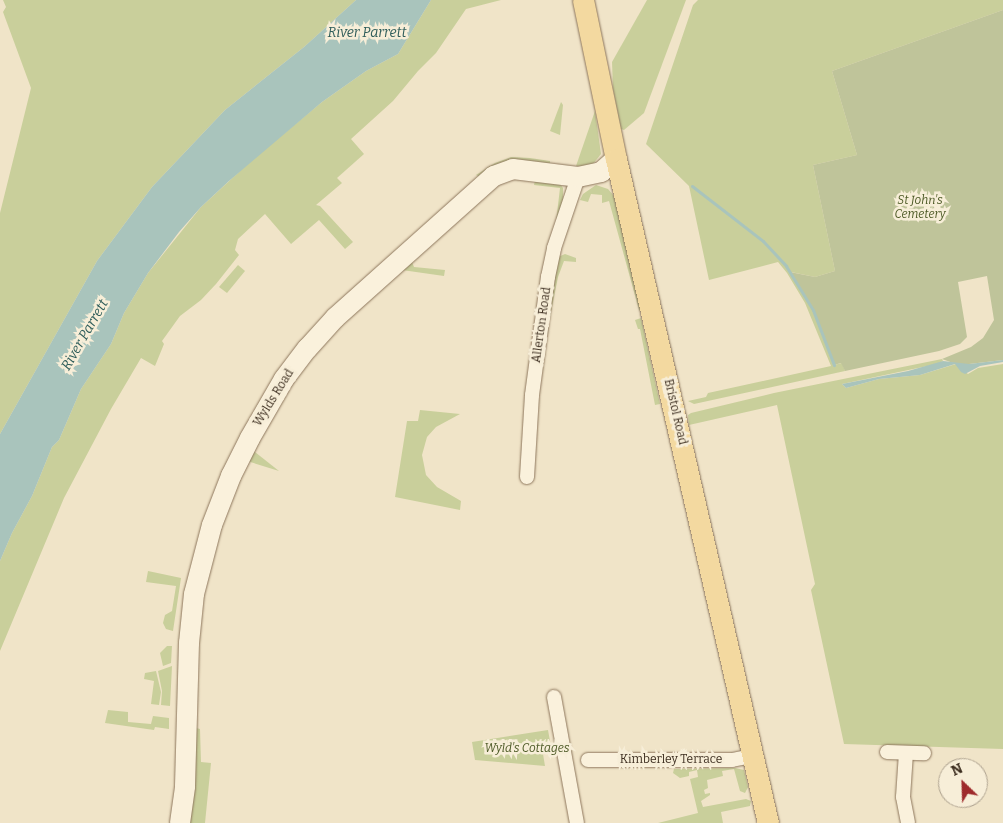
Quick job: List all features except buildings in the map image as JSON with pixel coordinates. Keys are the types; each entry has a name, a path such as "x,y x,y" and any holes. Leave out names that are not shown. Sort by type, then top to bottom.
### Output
{"main road":[{"name":"Bristol Road","path":"583,0 616,159 768,823"}],"street":[{"name":"Wylds Road","path":"180,823 185,786 189,643 194,594 222,496 269,404 298,360 335,318 494,176 513,169 578,177 600,172 616,159"},
{"name":"Allerton Road","path":"527,477 532,395 548,278 554,248 578,177"},
{"path":"554,697 577,823"},
{"path":"887,752 924,753"},
{"path":"906,753 903,797 908,823"},
{"name":"Kimberley Terrace","path":"588,760 732,760 753,756"}],"green space":[{"path":"3,0 356,0 304,47 225,110 152,187 97,261 0,434 0,213 31,88 3,12 6,7"},
{"path":"431,0 501,0 466,9 436,53 393,101 351,139 364,154 337,178 342,183 316,205 320,206 353,242 345,249 319,220 291,244 265,214 238,239 235,250 239,255 216,284 201,300 180,316 162,341 164,344 155,366 141,358 111,409 64,498 0,651 0,561 12,533 32,496 52,447 59,440 81,389 111,344 124,313 148,273 201,207 252,160 322,102 366,71 398,54"},
{"path":"647,0 686,0 644,113 624,130 621,129 613,89 612,62"},
{"path":"698,0 1003,0 1003,10 832,71 857,155 813,165 835,271 815,277 791,272 813,310 834,365 842,363 845,371 694,404 688,401 706,397 708,393 831,366 805,303 778,262 709,280 689,186 646,144 693,5"},
{"name":"St John's Cemetery","path":"1003,10 1003,360 956,364 942,359 971,347 983,338 994,320 987,276 958,282 967,337 960,344 939,351 845,371 841,363 834,365 813,309 790,272 815,277 835,271 813,165 857,155 832,71"},
{"path":"561,102 563,105 560,135 550,131"},
{"path":"595,111 601,154 593,164 587,167 576,166"},
{"path":"511,157 550,161 550,163 480,177 476,175 495,163"},
{"path":"535,180 560,184 563,188 563,208 556,222 560,188 534,185"},
{"path":"596,185 608,189 614,196 642,312 639,310 609,201 602,203 602,195 591,194 588,202 580,200 583,194"},
{"path":"565,254 576,258 576,262 564,261 558,277 549,322 547,322 558,257"},
{"path":"412,262 414,267 445,270 444,276 402,270"},
{"path":"238,265 245,271 227,293 219,287"},
{"path":"641,318 660,404 655,405 640,329 638,329 635,320"},
{"path":"942,359 943,361 937,364 842,384 846,388 879,379 920,375 956,364 968,374 978,368 1003,364 1003,749 844,744 811,590 815,584 777,405 689,425 688,415 774,393"},
{"path":"420,410 460,414 436,427 427,437 422,455 426,475 437,487 461,501 460,510 395,497 407,421 418,421"},
{"path":"250,448 279,471 244,460"},
{"path":"148,571 181,578 173,631 166,629 163,623 165,615 172,611 176,586 146,582"},
{"path":"167,646 172,646 171,663 163,666 160,653"},
{"path":"172,666 170,706 161,705 162,691 158,671"},
{"path":"156,671 161,692 159,705 151,704 154,681 144,679 145,673"},
{"path":"108,710 128,712 128,722 151,724 153,716 169,718 169,729 155,727 154,730 105,723"},
{"path":"196,728 200,729 201,762 211,763 205,823 189,823"},
{"name":"Wyld's Cottages","path":"548,730 552,752 543,754 545,766 475,760 472,742"},
{"path":"735,768 744,770 748,787 745,793 740,791 734,769 722,771 723,776 707,780 708,788 704,790 705,794 710,793 710,795 701,801 703,807 746,799 751,801 750,806 721,812 723,823 658,823 698,813 690,779 698,777 697,770 689,772 689,776 680,778 673,773 674,769"}],"water":[{"name":"River Parrett","path":"356,0 431,0 398,54 366,71 322,102 229,181 201,207 179,232 148,273 124,313 111,344 81,389 59,440 52,447 32,496 12,533 0,561 0,434 97,261 152,187 225,110 304,47"},
{"path":"1003,360 1003,362 980,366 965,374 955,364 920,375 879,379 846,388 842,384 908,371 943,361 969,364"}],"waterway":[{"path":"692,186 763,241 786,266 813,310 834,365"}]}
